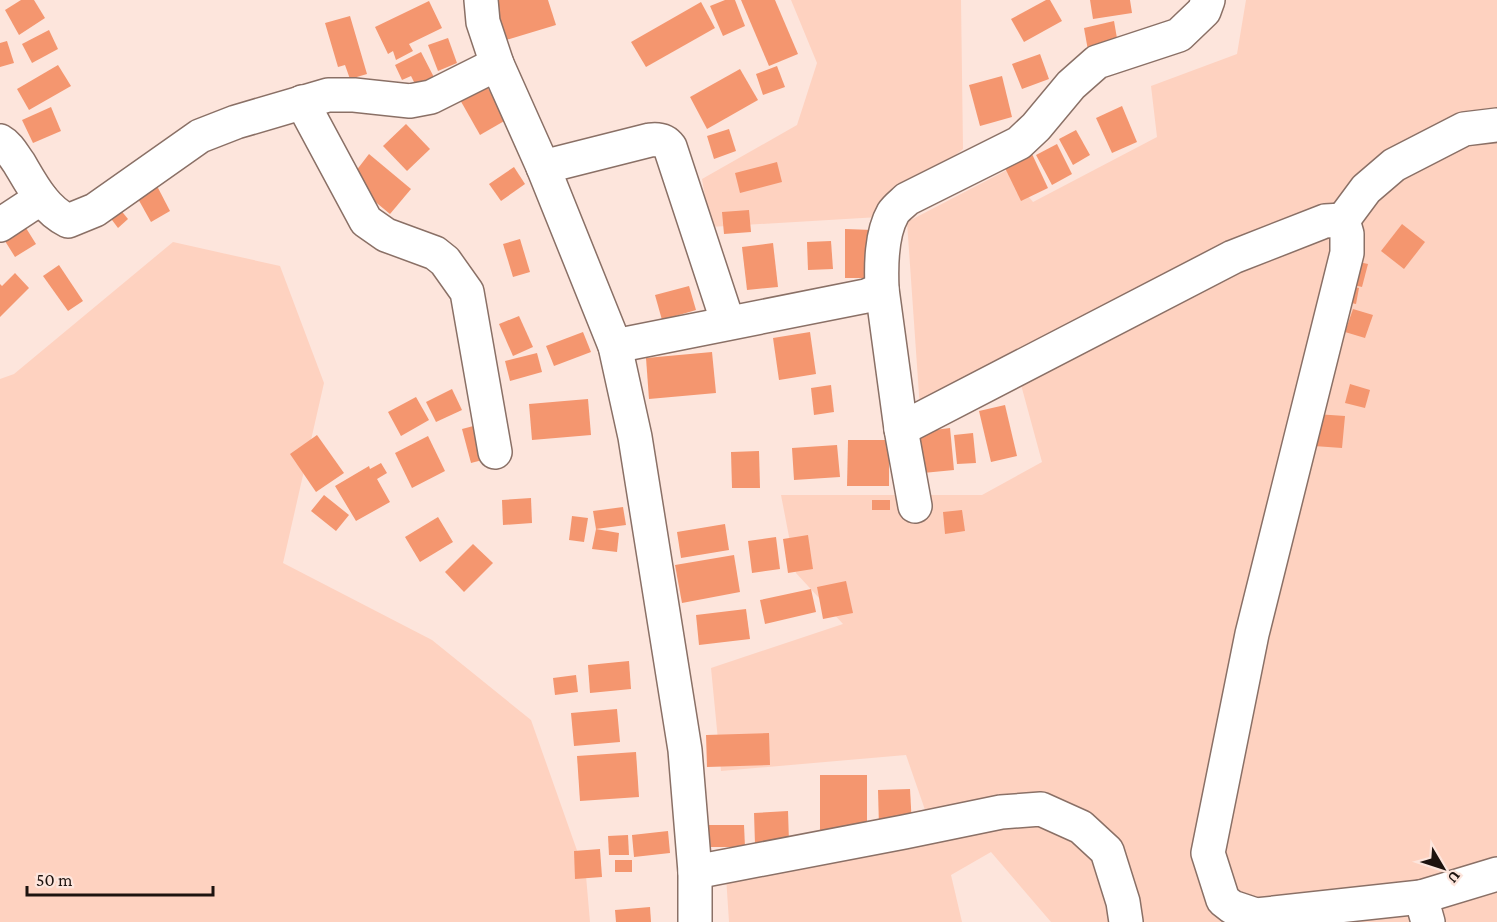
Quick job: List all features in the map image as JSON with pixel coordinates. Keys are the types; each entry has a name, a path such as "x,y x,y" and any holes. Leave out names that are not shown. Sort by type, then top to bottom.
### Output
{"street":[{"path":"481,0 483,22 497,64 543,167 615,346 635,437 685,750 695,872 695,922"},
{"path":"915,506 901,429 882,289 881,258 893,212 907,199 1019,143 1036,127 1071,85 1097,62 1179,35 1204,11 1208,0"},
{"path":"0,141 11,151 41,198 55,214 68,221 95,210 200,136 236,122 328,95 354,95 410,101 430,97 497,64"},
{"path":"302,102 366,221 386,235 435,253 445,261 467,292 495,452"},
{"path":"1497,125 1464,129 1394,165 1366,189 1344,220 1347,243 1342,274 1252,634 1208,853 1223,900 1232,907 1256,915 1424,910 1497,874"},
{"path":"543,167 650,140 659,139 667,143 728,323"},
{"path":"0,225 41,198"},
{"path":"901,429 1233,257 1325,221 1344,220"},
{"path":"615,346 866,296 882,289"},
{"path":"695,872 1001,812 1041,809 1081,827 1107,851 1123,902 1126,922"}],"shaded area":[{"path":"791,0 961,0 963,149 879,217 710,227 702,179 797,125 817,63"},
{"path":"1246,0 1497,0 1497,922 1051,922 991,852 951,875 962,922 729,922 726,876 933,833 906,755 721,771 711,668 843,624 796,573 781,495 982,495 1042,462 1017,370 921,423 907,222 1007,170 1033,202 1157,137 1151,86 1237,54"},
{"path":"173,242 280,266 324,383 283,563 432,640 531,720 586,876 590,922 0,922 0,379 14,374"}],"building":[{"path":"21,0 34,0 45,18 19,35 5,10"},
{"path":"493,0 548,0 556,25 506,40"},
{"path":"725,0 735,0 745,26 723,36 710,6"},
{"path":"741,0 775,0 798,54 769,66"},
{"path":"1050,0 1062,21 1024,42 1011,19"},
{"path":"1090,0 1130,0 1132,13 1093,19"},
{"path":"429,1 442,28 409,44 413,51 396,60 393,51 388,54 375,27"},
{"path":"701,2 715,28 646,67 631,42"},
{"path":"350,16 367,74 350,79 345,65 338,67 325,23"},
{"path":"1114,21 1119,50 1089,56 1084,28"},
{"path":"49,30 58,49 32,63 22,44"},
{"path":"448,38 457,63 438,71 428,45"},
{"path":"7,41 14,63 0,67 0,43"},
{"path":"421,52 439,87 421,96 411,76 402,80 395,65"},
{"path":"1040,54 1049,79 1022,89 1012,64"},
{"path":"58,65 71,86 29,110 17,89"},
{"path":"777,66 785,87 763,95 756,74"},
{"path":"740,69 758,100 707,129 690,97"},
{"path":"1002,76 1012,117 980,126 969,85"},
{"path":"485,83 506,120 480,135 459,98"},
{"path":"1122,106 1137,142 1112,153 1096,118"},
{"path":"51,107 61,131 33,143 22,120"},
{"path":"406,124 430,149 407,171 383,146"},
{"path":"729,129 736,151 714,159 707,136"},
{"path":"1076,130 1090,155 1073,165 1059,139"},
{"path":"1057,144 1072,174 1052,185 1036,155"},
{"path":"369,154 411,189 390,214 349,180"},
{"path":"1032,154 1048,188 1021,201 1005,168"},
{"path":"777,162 782,182 740,193 735,173"},
{"path":"514,167 525,184 501,201 489,184"},
{"path":"157,186 170,211 151,222 137,197"},
{"path":"119,208 128,219 118,228 109,216"},
{"path":"749,210 751,232 724,234 722,212"},
{"path":"21,220 36,244 15,257 0,233"},
{"path":"1402,224 1425,242 1404,269 1381,251"},
{"path":"845,229 873,230 873,278 845,278"},
{"path":"520,239 530,272 513,277 503,244"},
{"path":"831,241 833,269 808,270 807,242"},
{"path":"773,243 778,287 747,290 742,247"},
{"path":"1350,260 1368,264 1362,287 1345,283"},
{"path":"59,265 83,301 68,311 43,276"},
{"path":"15,273 29,288 0,317 0,284 2,286"},
{"path":"1345,285 1359,288 1356,304 1341,301"},
{"path":"689,286 696,310 662,320 655,295"},
{"path":"1353,309 1373,315 1365,338 1345,332"},
{"path":"519,316 533,347 513,356 499,324"},
{"path":"583,332 591,352 554,366 546,346"},
{"path":"810,332 816,374 779,380 773,338"},
{"path":"712,352 716,393 649,399 646,358"},
{"path":"537,353 542,372 510,381 505,361"},
{"path":"1350,384 1370,390 1365,408 1345,403"},
{"path":"831,385 834,412 814,415 811,388"},
{"path":"452,389 462,410 436,422 426,402"},
{"path":"416,397 429,420 401,436 388,412"},
{"path":"588,399 591,435 532,440 529,404"},
{"path":"1005,405 1017,456 991,462 979,411"},
{"path":"1316,414 1345,416 1342,448 1314,446"},
{"path":"481,424 490,458 471,463 462,429"},
{"path":"950,428 954,470 923,473 919,432"},
{"path":"973,433 976,463 957,464 954,435"},
{"path":"317,435 344,473 316,492 290,454"},
{"path":"428,436 445,471 412,488 395,453"},
{"path":"848,440 889,440 889,486 847,486"},
{"path":"837,445 840,477 794,480 792,448"},
{"path":"759,451 760,488 732,488 731,452"},
{"path":"381,463 387,473 377,479 390,502 356,521 335,486 369,466 370,469"},
{"path":"324,495 349,515 336,531 311,511"},
{"path":"531,498 532,523 503,525 502,500"},
{"path":"872,500 890,500 890,510 872,510"},
{"path":"623,507 626,525 596,529 593,511"},
{"path":"962,510 965,531 945,534 943,512"},
{"path":"572,516 588,518 584,542 569,540"},
{"path":"438,517 453,542 420,562 405,537"},
{"path":"725,524 729,550 681,558 677,532"},
{"path":"596,529 619,533 617,552 592,549"},
{"path":"808,535 813,569 788,573 783,539"},
{"path":"776,537 780,569 752,573 748,541"},
{"path":"473,544 493,563 464,592 445,572"},
{"path":"734,555 740,592 682,603 675,565"},
{"path":"846,581 853,613 823,619 817,587"},
{"path":"811,589 816,612 765,624 760,600"},
{"path":"746,609 750,639 699,645 696,615"},
{"path":"629,661 631,689 590,693 588,665"},
{"path":"576,675 578,692 555,695 553,678"},
{"path":"617,709 620,742 574,746 571,713"},
{"path":"769,733 770,765 707,767 706,735"},
{"path":"636,752 639,797 580,801 577,756"},
{"path":"820,775 867,775 867,830 820,830"},
{"path":"910,789 912,826 879,827 878,790"},
{"path":"788,811 789,843 755,845 754,813"},
{"path":"703,825 744,825 745,847 703,847"},
{"path":"668,831 670,853 634,857 632,835"},
{"path":"628,835 629,855 609,855 608,836"},
{"path":"600,849 602,877 575,879 574,851"},
{"path":"615,860 632,860 632,872 615,872"},
{"path":"650,907 651,922 616,922 615,910"}]}
